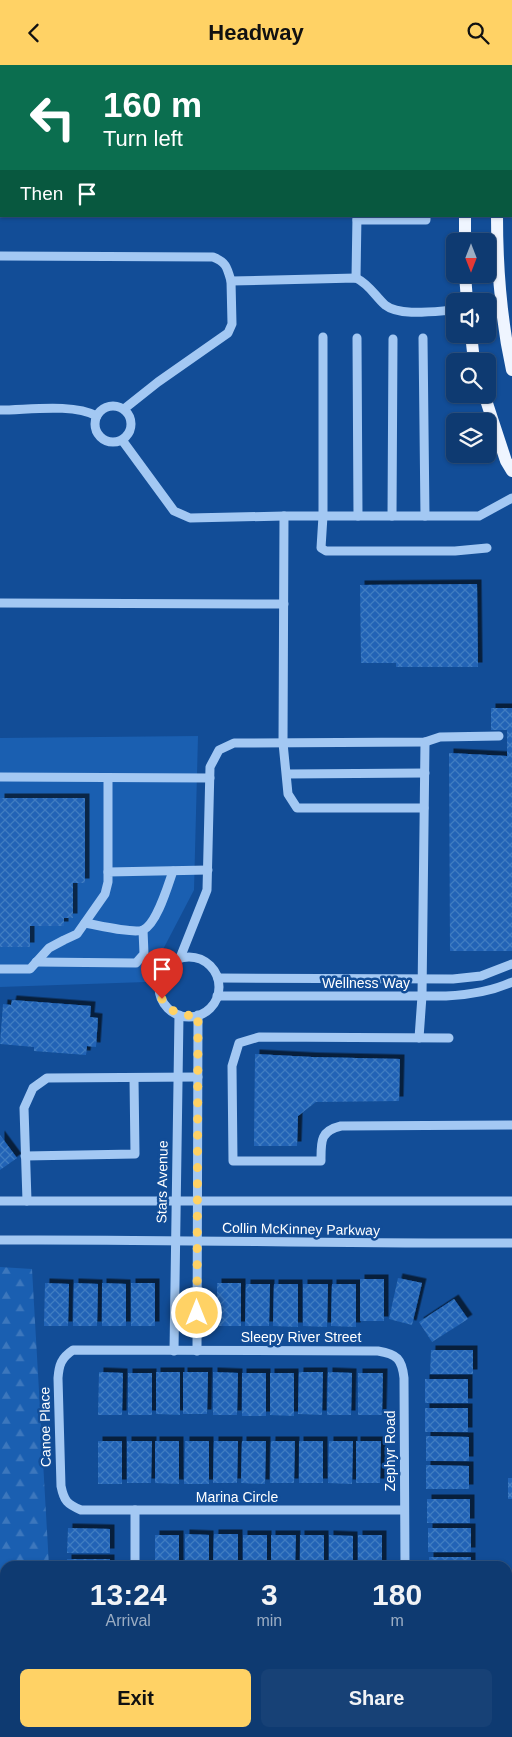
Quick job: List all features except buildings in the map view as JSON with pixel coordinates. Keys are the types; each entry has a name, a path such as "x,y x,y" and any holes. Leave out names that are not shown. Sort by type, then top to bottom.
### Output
{"main road":[{"path":"464,217 465,233"},
{"path":"497,217 497,256 507,311 505,340 512,370"},
{"path":"487,403 506,461 512,471"}],"street":[{"path":"356,278 356,218 426,220 426,217"},
{"path":"0,256 212,257 222,261 228,268 231,281 232,324 228,333 124,409"},
{"path":"231,281 356,278 368,286 386,306 396,310 406,312 446,310"},
{"path":"323,337 323,516 321,549 326,551 455,551 486,548"},
{"path":"356,338 358,516"},
{"path":"423,338 425,516"},
{"path":"392,516 393,339"},
{"path":"109,406 124,409 131,419 131,425 126,436 122,440 110,442 100,437 95,427 97,416 100,411 109,406"},
{"path":"0,410 70,409 88,411 97,416"},
{"path":"122,440 174,511 184,517 197,519 284,516 479,516 512,498"},
{"path":"284,516 283,743 288,795 297,808 424,808"},
{"path":"0,603 284,604"},
{"path":"180,958 207,890 210,767 219,750 234,743 425,742 440,737 499,736"},
{"path":"419,1038 422,997 425,742"},
{"path":"287,774 425,773"},
{"path":"0,777 210,778"},
{"path":"0,969 30,969 49,948 77,934 105,894 108,882 108,778"},
{"path":"85,923 131,931 143,930 153,921 174,871"},
{"path":"108,872 208,871"},
{"path":"36,962 136,963 144,954 143,930"},
{"path":"190,957 206,961 218,978 219,991 216,1000 207,1011 189,1017 178,1015 166,1006 159,989 163,971 180,958 190,957"},
{"name":"Wellness Way","path":"218,978 453,979 482,976 512,964"},
{"name":"Wellness Way","path":"217,996 422,997 473,995 498,989 512,982"},
{"name":"Stars Avenue","path":"174,1351 178,1015"},
{"path":"197,1351 198,1015"},
{"path":"448,1038 259,1037 239,1043 232,1066 233,1161 321,1161 321,1143 325,1134 330,1129 341,1126 512,1125"},
{"path":"27,1201 24,1108 33,1088 47,1078 198,1077"},
{"path":"25,1156 135,1154 134,1078"},
{"name":"Collin McKinney Parkway","path":"0,1201 512,1201"},
{"name":"Collin McKinney Parkway","path":"0,1240 175,1240 352,1244 512,1243"},
{"name":"Sleepy River Street","path":"73,1350 378,1351"},
{"name":"Canoe Place","path":"70,1505 63,1498 61,1486 58,1379 59,1365 65,1355 73,1350"},
{"name":"Zephyr Road","path":"378,1351 390,1353 399,1359 403,1366 404,1561"},
{"name":"Marina Circle","path":"70,1505 81,1510 404,1510"},
{"path":"134,1510 135,1561"}],"green space":[{"path":"198,736 194,890 146,982 0,987 0,738"},
{"path":"0,1267 32,1269 49,1561 0,1561"}],"route":[{"path":"162,999 166,1006 178,1015 189,1017 198,1015 197,1313"}]}
